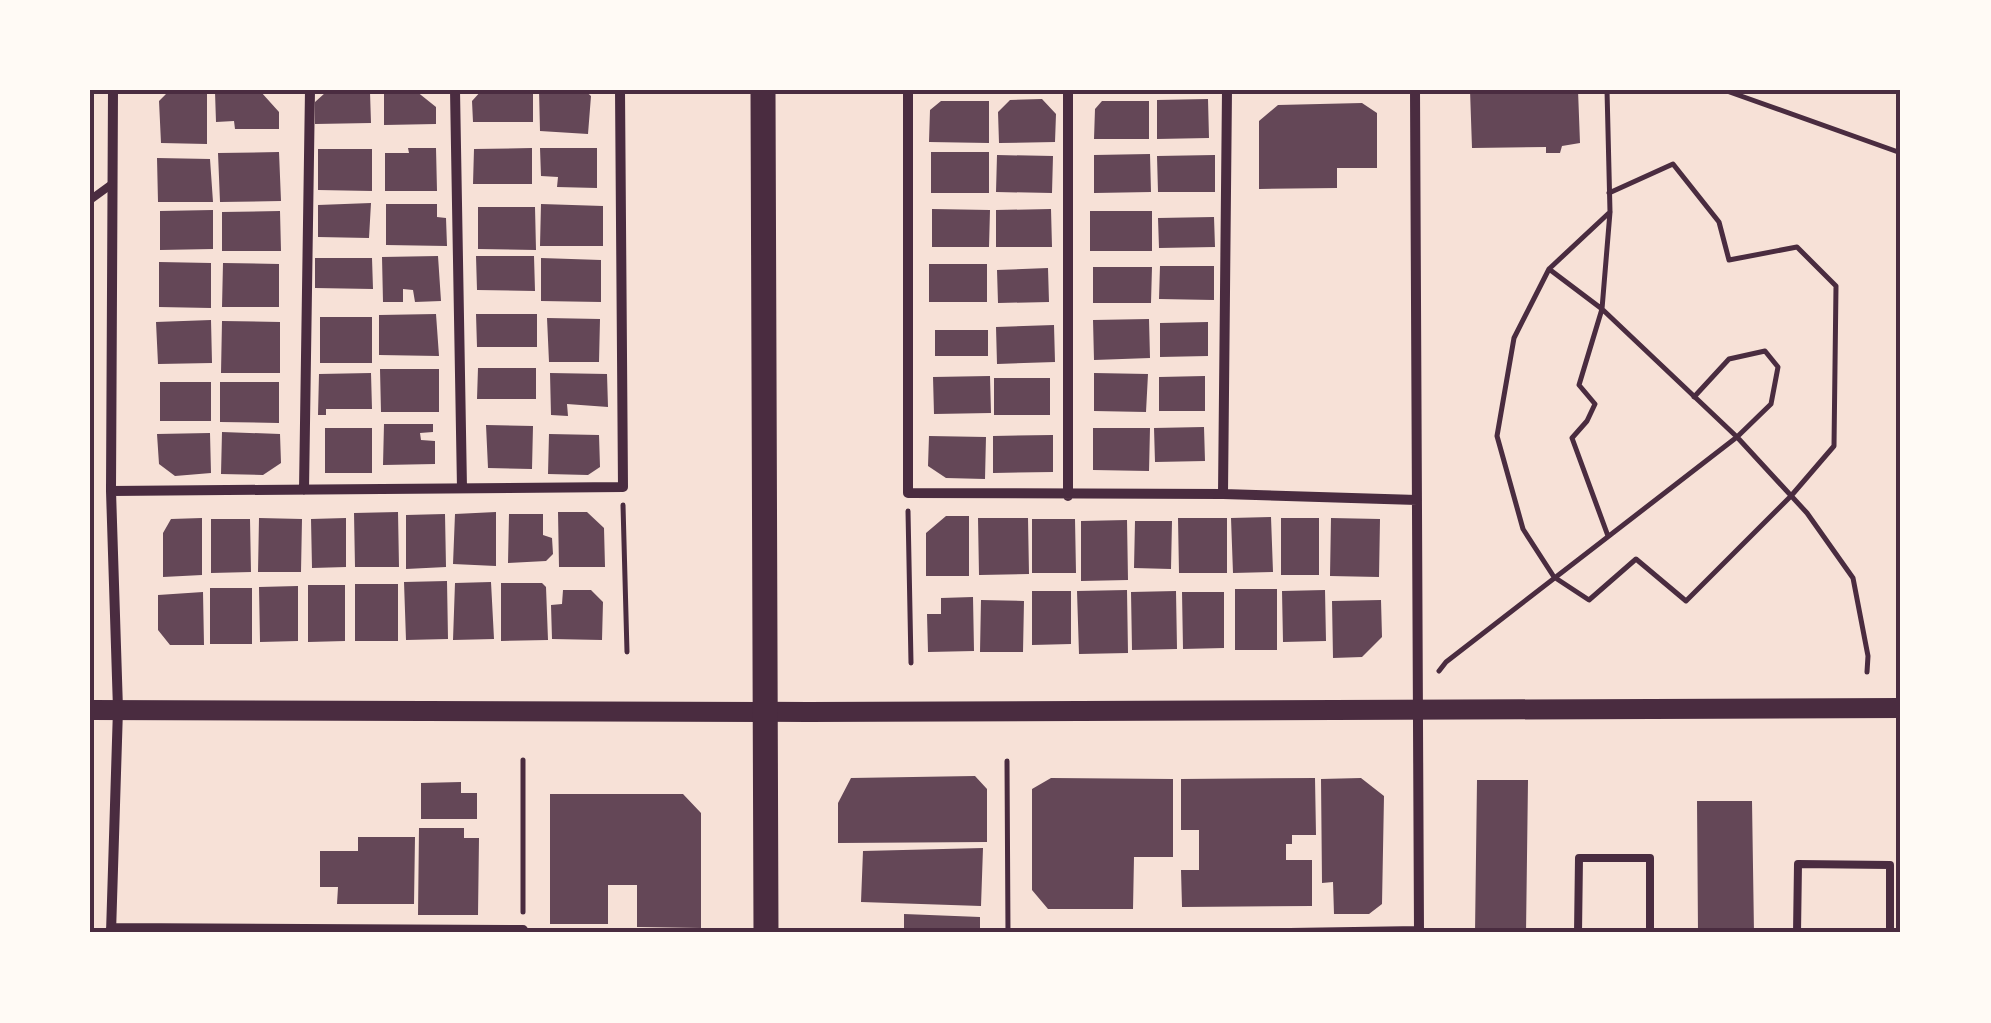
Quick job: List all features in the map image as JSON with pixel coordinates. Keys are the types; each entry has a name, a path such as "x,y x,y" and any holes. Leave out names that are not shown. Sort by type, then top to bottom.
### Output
{"main road":[{"path":"763,90 766,933"},
{"path":"90,710 1901,708"}],"street":[{"path":"113,90 111,491 118,710 111,931 523,931"},
{"path":"304,490 310,90"},
{"path":"455,90 462,488"},
{"path":"111,491 623,487 620,90"},
{"path":"908,90 908,493 1223,494 1417,500"},
{"path":"1068,90 1068,496"},
{"path":"1223,494 1227,90"},
{"path":"1290,933 1419,932 1414,90"}],"lane":[{"path":"90,200 112,184"},
{"path":"1578,933 1579,858 1650,858 1650,933"},
{"path":"1797,933 1798,864 1890,865 1890,933"}],"path":[{"path":"1608,90 1610,212 1602,309 1579,385 1595,404 1572,438 1608,536"},
{"path":"1724,90 1901,153"},
{"path":"1609,193 1672,164 1719,222 1729,260 1797,246 1836,286 1834,446 1791,496 1686,602 1636,559 1589,600 1554,577 1523,530 1496,436 1514,338 1548,269 1610,212"},
{"path":"1548,269 1602,309 1737,437 1791,496 1854,578 1868,656 1867,672"},
{"path":"1437,673 1554,577 1737,437 1770,404 1778,367 1765,351 1729,359 1694,397"},
{"path":"623,487 627,652"},
{"path":"908,493 911,662"},
{"path":"523,760 523,931"},
{"path":"1007,760 1008,933"}],"building":[{"path":"482,90 533,90 533,122 473,122 472,101"},
{"path":"539,90 584,90 591,96 588,134 540,131"},
{"path":"1470,90 1578,90 1580,143 1562,146 1560,153 1546,153 1546,147 1472,148"},
{"path":"416,91 436,107 436,124 384,125 384,92"},
{"path":"215,92 261,92 279,112 279,129 235,129 234,121 216,122"},
{"path":"370,92 371,123 315,124 315,102 325,93"},
{"path":"166,94 207,94 207,144 161,143 159,101"},
{"path":"1042,99 1056,114 1055,142 999,143 998,112 1010,100"},
{"path":"1208,99 1209,138 1157,139 1157,100"},
{"path":"941,101 989,101 989,143 929,142 930,110"},
{"path":"1102,101 1149,101 1149,139 1094,139 1095,109"},
{"path":"1362,103 1377,113 1377,168 1337,168 1337,188 1259,189 1259,121 1278,105"},
{"path":"408,148 436,148 437,191 385,191 385,153 409,153"},
{"path":"532,148 532,184 473,184 474,149"},
{"path":"540,148 597,148 597,188 557,187 558,177 541,176"},
{"path":"318,149 372,149 372,191 318,190"},
{"path":"279,152 281,201 220,202 218,153"},
{"path":"931,152 989,152 989,193 931,193"},
{"path":"1150,154 1151,192 1094,193 1094,155"},
{"path":"997,155 1053,156 1052,193 996,192"},
{"path":"1215,155 1215,192 1158,192 1157,156"},
{"path":"157,158 210,159 213,202 158,202"},
{"path":"371,203 369,238 318,237 318,205"},
{"path":"386,204 437,204 437,217 446,218 447,246 386,245"},
{"path":"541,204 603,206 603,246 540,246"},
{"path":"478,207 535,207 536,250 478,249"},
{"path":"932,209 990,210 989,247 932,247"},
{"path":"1051,209 1052,247 996,247 996,210"},
{"path":"213,210 213,249 160,250 160,211"},
{"path":"280,211 281,251 222,251 222,212"},
{"path":"1090,211 1152,211 1152,251 1090,251"},
{"path":"1214,217 1215,247 1159,248 1158,218"},
{"path":"438,256 441,301 415,302 413,290 403,289 403,302 383,302 382,257"},
{"path":"476,256 534,256 535,291 477,290"},
{"path":"315,258 372,258 373,289 315,288"},
{"path":"541,258 601,260 601,302 541,301"},
{"path":"159,262 211,263 211,308 159,307"},
{"path":"223,263 279,264 279,307 222,307"},
{"path":"929,264 987,264 987,302 929,302"},
{"path":"1160,266 1214,266 1214,300 1159,299"},
{"path":"1093,267 1152,267 1151,303 1093,303"},
{"path":"1048,268 1049,302 998,303 997,270"},
{"path":"436,314 439,356 379,355 379,315"},
{"path":"476,314 537,314 537,347 477,347"},
{"path":"320,317 372,317 372,363 320,363"},
{"path":"547,318 600,319 599,362 549,362"},
{"path":"1149,319 1150,358 1094,360 1093,320"},
{"path":"211,320 212,363 158,364 156,322"},
{"path":"222,321 280,322 280,373 221,373"},
{"path":"1208,322 1208,356 1160,357 1160,323"},
{"path":"1054,325 1055,362 997,364 996,327"},
{"path":"935,330 988,330 988,356 935,356"},
{"path":"478,368 536,368 536,399 477,399"},
{"path":"380,369 439,369 439,412 381,412"},
{"path":"371,373 372,409 326,409 326,415 318,415 319,374"},
{"path":"550,373 607,374 608,407 567,404 568,416 551,415"},
{"path":"1094,373 1148,374 1146,412 1094,411"},
{"path":"990,376 991,413 934,414 933,377"},
{"path":"1205,376 1205,411 1159,411 1159,377"},
{"path":"994,378 1050,378 1050,415 994,415"},
{"path":"160,382 211,382 211,421 160,421"},
{"path":"220,382 279,382 279,423 220,422"},
{"path":"384,424 433,424 433,432 420,433 421,440 435,441 435,464 383,465"},
{"path":"486,425 533,426 532,469 488,468"},
{"path":"1204,427 1205,461 1155,462 1154,428"},
{"path":"325,428 372,428 372,473 325,473"},
{"path":"1093,428 1150,428 1149,471 1093,470"},
{"path":"222,432 280,434 281,463 263,475 221,474"},
{"path":"210,433 211,473 175,476 159,464 157,434"},
{"path":"549,434 599,435 600,467 588,475 548,474"},
{"path":"1053,435 1053,472 993,473 993,436"},
{"path":"929,436 986,437 985,479 946,478 928,466"},
{"path":"398,512 399,567 355,567 354,513"},
{"path":"496,512 496,566 453,564 455,514"},
{"path":"558,512 587,512 604,528 605,567 559,567"},
{"path":"445,514 446,567 406,569 406,515"},
{"path":"509,514 543,514 543,535 552,538 553,554 546,561 508,563"},
{"path":"946,516 969,516 969,576 926,576 926,533"},
{"path":"1271,517 1273,572 1233,573 1231,518"},
{"path":"202,518 202,575 163,577 163,533 171,519"},
{"path":"259,518 302,519 301,572 258,572"},
{"path":"346,518 346,567 312,568 311,519"},
{"path":"978,518 1028,518 1029,574 979,575"},
{"path":"1178,518 1227,518 1227,573 1179,573"},
{"path":"1281,518 1319,518 1319,575 1281,575"},
{"path":"1331,518 1380,519 1379,577 1330,576"},
{"path":"211,519 250,519 251,572 211,573"},
{"path":"1032,519 1075,519 1076,573 1032,573"},
{"path":"1127,520 1128,580 1081,581 1081,521"},
{"path":"1135,521 1172,521 1171,569 1134,568"},
{"path":"447,581 448,639 406,640 404,582"},
{"path":"491,582 494,639 453,640 455,583"},
{"path":"501,583 542,583 546,587 548,640 501,641"},
{"path":"355,584 398,584 398,641 355,641"},
{"path":"308,585 345,585 345,641 308,642"},
{"path":"298,586 298,641 260,642 259,587"},
{"path":"210,588 252,588 252,644 210,644"},
{"path":"1235,589 1277,589 1277,650 1235,650"},
{"path":"563,590 591,590 603,602 602,640 552,639 551,605 562,604"},
{"path":"1127,590 1128,653 1079,654 1077,591"},
{"path":"1325,590 1326,641 1283,642 1282,591"},
{"path":"1032,591 1071,591 1071,644 1032,645"},
{"path":"1176,591 1177,649 1132,650 1131,592"},
{"path":"203,592 204,645 170,645 158,630 158,595"},
{"path":"1182,592 1224,592 1224,648 1183,649"},
{"path":"973,597 974,651 928,652 927,614 941,614 941,598"},
{"path":"981,600 1024,601 1023,652 980,652"},
{"path":"1381,600 1382,637 1362,657 1333,658 1332,601"},
{"path":"975,776 987,789 987,842 838,843 838,803 851,778"},
{"path":"1051,778 1173,779 1173,857 1134,857 1133,909 1048,909 1032,890 1032,789"},
{"path":"1315,778 1316,835 1292,835 1292,844 1286,844 1286,860 1312,860 1312,906 1182,907 1181,870 1199,870 1199,830 1181,830 1181,779"},
{"path":"1361,778 1384,796 1382,904 1369,914 1334,914 1333,882 1322,883 1321,779"},
{"path":"1477,780 1528,780 1526,933 1475,933"},
{"path":"461,782 461,793 477,793 477,819 421,819 421,783"},
{"path":"550,794 683,794 701,813 701,928 637,927 637,885 608,885 608,924 550,924"},
{"path":"1697,801 1752,801 1754,933 1698,933"},
{"path":"419,828 464,828 464,838 479,838 478,915 418,915"},
{"path":"358,837 415,837 414,904 337,904 338,887 320,887 320,851 358,851"},
{"path":"983,848 981,906 861,902 863,851"},
{"path":"904,914 980,917 980,933 904,933"}]}
